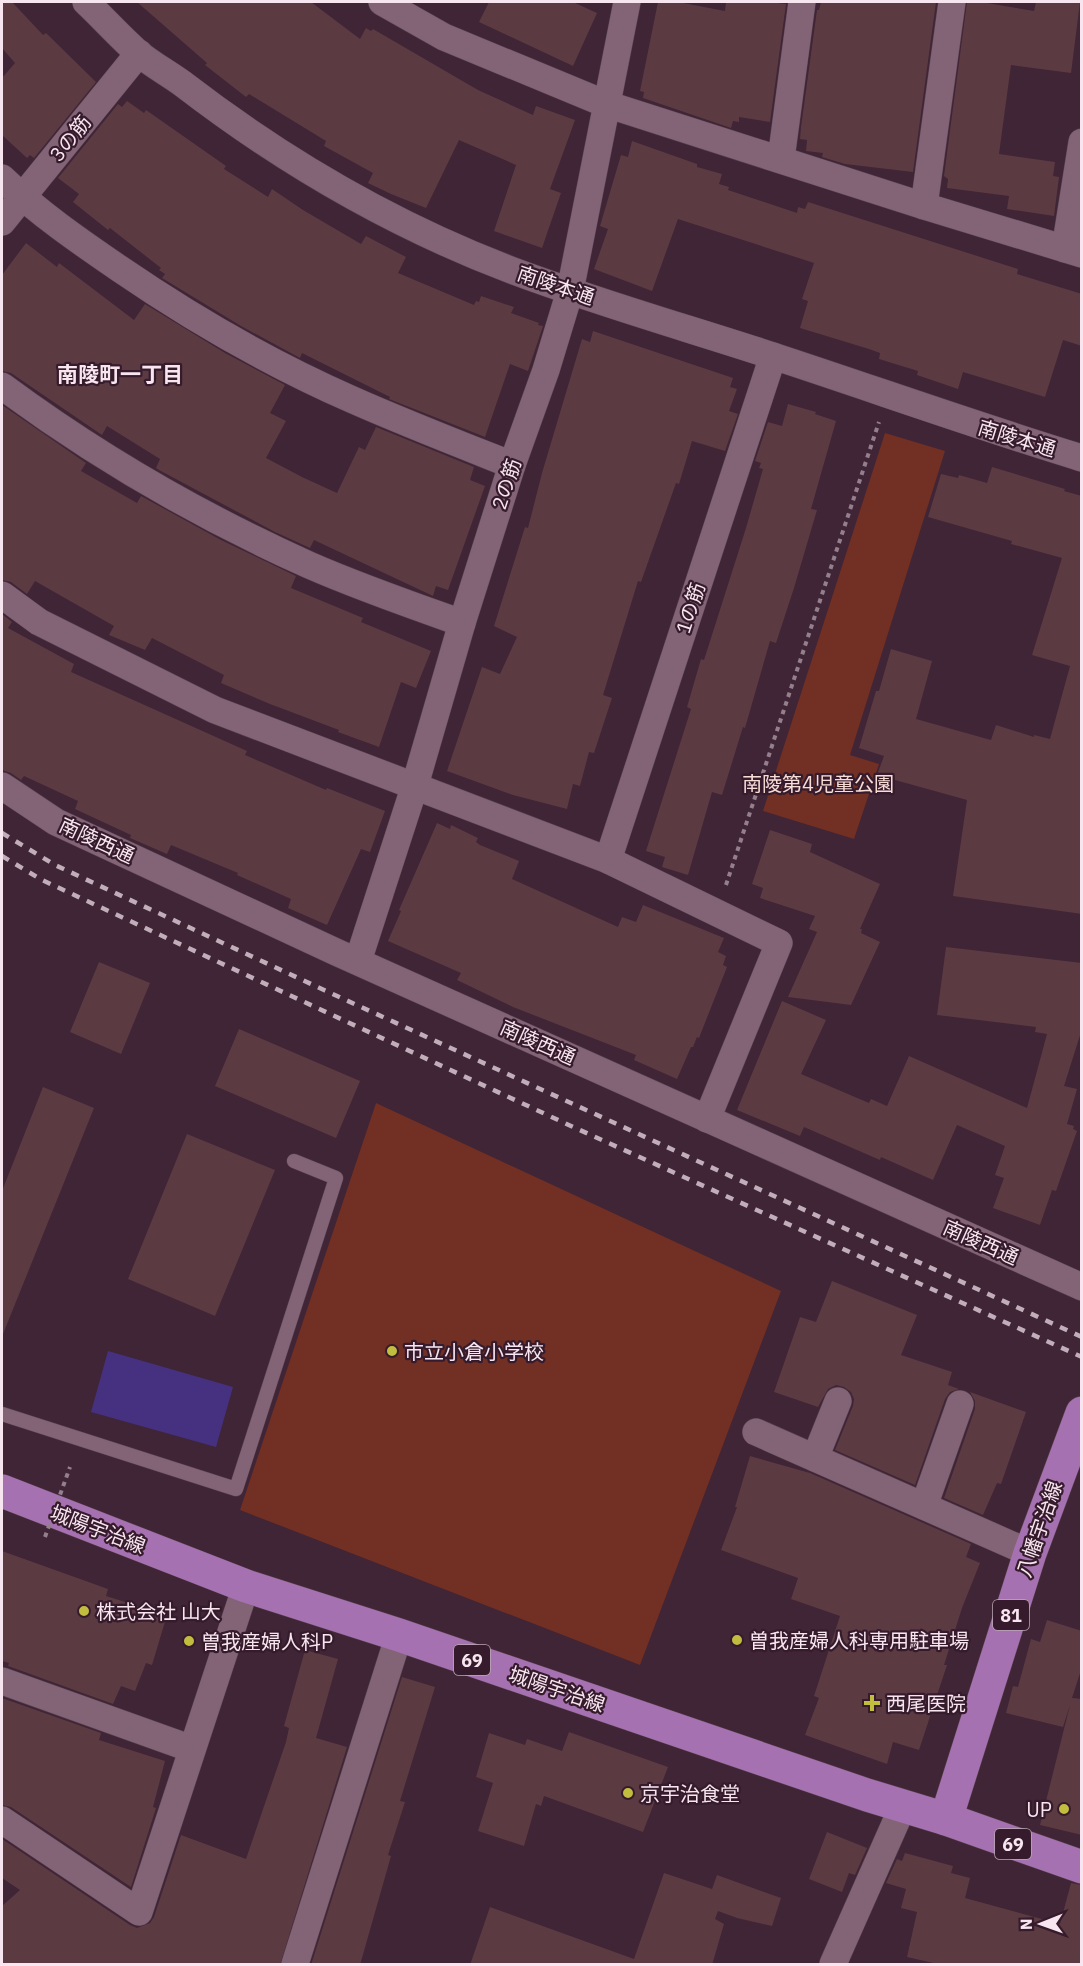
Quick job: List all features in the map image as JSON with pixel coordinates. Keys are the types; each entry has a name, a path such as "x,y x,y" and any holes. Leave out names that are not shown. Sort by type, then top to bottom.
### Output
{"main road":[{"name":"八幡宇治線","path":"946,1819 1030,1553 1082,1413"},
{"name":"城陽宇治線","path":"2,1491 246,1586 399,1635 1082,1867"}],"street":[{"name":"南陵本通","path":"86,2 139,53 225,116 338,188 452,245 511,270 570,291 1082,459"},
{"path":"382,2 444,38 606,105 1073,252 1082,142"},
{"name":"2の筋","path":"358,960 415,785 462,623 512,465 546,370 570,291 627,2"},
{"path":"781,159 802,2"},
{"path":"924,206 952,2"},
{"name":"3の筋","path":"2,222 139,53"},
{"path":"2,178 22,197 87,246 154,292 223,334 351,399 512,465"},
{"name":"1の筋","path":"608,860 773,356"},
{"path":"2,386 105,458 237,531 343,579 462,623"},
{"path":"2,595 39,622 215,710 608,860 779,942 707,1119"},
{"name":"南陵西通","path":"2,786 56,822 1082,1287"},
{"path":"815,1458 838,1401"},
{"path":"924,1506 960,1404"},
{"path":"756,1432 1030,1553"},
{"path":"2,1820 139,1912 246,1586"},
{"path":"295,1965 399,1635"},
{"path":"2,1681 192,1749"},
{"path":"833,1965 903,1806"}],"lane":[{"path":"2,1414 236,1489 336,1178 294,1161"}],"path":[{"path":"717,911 876,429 889,396"},
{"path":"45,1538 70,1467"}],"green space":[{"name":"南陵第4児童公園","path":"885,433 945,451 850,755 879,764 854,839 763,811"},
{"path":"376,1103 781,1291 640,1665 240,1510"}],"shaded area":[{"path":"108,1351 233,1387 216,1447 91,1412"}],"building":[{"path":"2,2 12,2 43,35 46,33 96,82 34,158 30,155 27,158 2,135 2,78 15,63 2,48"},
{"path":"137,2 311,2 360,39 366,28 371,31 373,29 478,90 533,115 536,106 575,120 550,189 561,193 542,248 494,231 516,165 459,140 426,208 391,194 368,183 373,173 324,146 326,141 249,94 246,97 205,65 207,63"},
{"path":"489,2 573,2 597,13 573,66 479,22"},
{"path":"658,2 678,2 725,11 726,2 786,4 770,122 739,117 739,122 733,121 731,128 643,98 644,92 640,91"},
{"path":"821,2 936,2 913,172 845,164 822,157 823,153 806,151 807,140 800,139 801,127 817,10"},
{"path":"967,2 981,2 1034,11 1036,2 1080,2 1071,73 1011,65 999,154 1055,162 1053,176 1059,177 1054,216 1007,209 1009,196 947,188 948,179 944,176"},
{"path":"127,101 144,113 146,110 226,166 224,169 268,197 272,189 361,244 366,236 406,257 398,273 474,305 476,301 479,302 481,296 514,307 511,313 543,326 528,371 510,364 485,437 389,399 390,397 302,353 300,358 241,326 162,278 165,274 159,270 161,268 73,202 79,194 58,178 118,104 122,107"},
{"path":"632,141 697,164 697,167 722,174 719,184 729,187 728,190 797,213 798,207 805,209 808,202 1018,269 1017,274 1082,294 1082,346 1063,340 1045,397 963,372 958,389 917,375 918,371 879,359 880,353 800,328 808,301 802,299 814,263 678,219 652,291 594,269 608,229 600,226 621,155 628,157"},
{"path":"26,243 57,267 59,263 134,320 145,304 225,353 285,385 270,413 286,421 266,458 302,477 337,493 359,447 365,450 376,427 474,467 470,480 485,486 448,590 436,586 433,596 314,540 310,548 275,532 159,470 156,468 160,459 107,426 102,435 11,373 2,371 2,275"},
{"path":"593,331 733,378 730,387 737,389 729,411 738,414 725,451 692,441 679,484 676,483 641,582 638,581 603,695 612,698 594,753 589,752 580,786 573,784 567,809 513,795 447,771 482,667 500,674 517,637 494,626 525,527 528,528 582,339 590,342"},
{"path":"788,404 816,412 815,414 836,421 811,509 817,510 794,588 776,643 770,641 745,728 743,727 722,795 712,792 688,875 662,867 665,857 646,851 691,709 687,707 701,659 704,660 763,469 759,468 761,463 755,461 768,422 782,426"},
{"path":"2,405 86,463 81,471 137,503 141,496 221,540 296,576 291,588 363,618 361,622 431,651 416,688 401,682 379,747 221,683 224,675 152,638 145,650 109,635 114,626 35,581 27,594 11,582 2,580"},
{"path":"992,467 1082,496 1082,914 953,896 967,800 877,775 884,756 859,748 891,649 932,661 916,719 991,740 996,725 1034,737 1034,735 1050,739 1070,666 1032,655 1062,558 928,517 941,474 958,478 959,475 987,483"},
{"path":"2,614 12,622 8,628 74,664 71,672 247,751 245,755 326,790 327,788 385,811 370,852 361,849 327,925 288,908 291,899 237,875 238,873 171,845 167,854 130,838 131,835 75,809 78,801 24,776 21,780 2,770"},
{"path":"437,823 450,829 451,825 478,838 476,842 480,845 519,861 512,879 618,927 622,917 636,922 643,905 724,938 718,952 726,956 723,965 727,967 699,1038 697,1037 691,1047 677,1079 634,1060 636,1055 513,1007 457,980 461,973 388,941"},
{"path":"770,830 812,844 810,852 880,884 860,929 862,929 861,933 880,942 851,1005 788,997 817,932 809,929 815,916 760,898 763,888 752,884"},
{"path":"946,947 1082,963 1082,1029 1064,1086 1077,1089 1067,1124 1074,1126 1073,1129 1077,1131 1056,1191 1052,1190 1040,1225 993,1208 1004,1178 995,1175 1005,1146 957,1125 933,1180 804,1127 800,1136 737,1110 782,1001 826,1020 801,1074 869,1103 871,1099 887,1106 909,1056 1027,1108 1047,1034 1035,1032 1036,1027 937,1015"},
{"path":"99,962 150,983 121,1054 70,1032"},
{"path":"239,1029 360,1081 336,1138 215,1086"},
{"path":"43,1087 94,1108 3,1334 2,1191"},
{"path":"187,1134 275,1170 215,1316 128,1279"},
{"path":"832,1281 917,1315 901,1355 952,1372 948,1385 959,1389 950,1392 945,1399 915,1485 835,1450 854,1399 851,1392 844,1387 836,1385 828,1389 818,1407 774,1392 800,1317 816,1322"},
{"path":"970,1392 1026,1412 1001,1484 997,1483 983,1515 944,1498 975,1409 975,1401"},
{"path":"750,1456 810,1473 971,1544 966,1557 980,1563 962,1608 944,1665 947,1665 919,1750 893,1742 887,1764 805,1735 819,1698 814,1696 840,1616 791,1599 798,1578 721,1550 737,1507 735,1507"},
{"path":"2,1551 108,1589 106,1596 167,1615 152,1665 146,1663 135,1691 121,1686 113,1704 8,1666 9,1663 2,1661"},
{"path":"1047,1620 1082,1631 1082,1667 1072,1698 1082,1699 1082,1835 1040,1825 1070,1705 1063,1727 1006,1713 1013,1686 1018,1687 1031,1639 1040,1642"},
{"path":"305,1650 338,1659 316,1738 347,1747 280,1965 2,1965 2,1906 20,1890 2,1878 2,1839 137,1928 150,1923 154,1917 181,1835 246,1859 286,1742 289,1728 284,1726"},
{"path":"402,1677 435,1687 400,1801 405,1802 388,1855 391,1856 360,1965 311,1965"},
{"path":"2,1698 101,1733 99,1740 165,1761 153,1807 156,1808 131,1887 11,1807 2,1805"},
{"path":"569,1732 668,1767 643,1832 544,1796 541,1806 536,1804 524,1846 478,1831 493,1783 476,1777 489,1733 525,1745 527,1739 562,1751"},
{"path":"827,1832 867,1848 855,1875 849,1873 842,1892 809,1879"},
{"path":"905,1853 953,1866 951,1873 970,1878 965,1898 1060,1924 1071,1883 1082,1885 1082,1965 942,1965 907,1957 917,1912 901,1908 906,1889 886,1883 897,1859 902,1861"},
{"path":"664,1873 712,1889 717,1875 781,1898 772,1926 718,1911 715,1919 724,1924 712,1965 470,1965 490,1907 634,1959"}],"railway":[{"path":"2,833 55,865 1082,1337"},
{"path":"2,856 42,880 571,1126 1082,1357"}],"place":[{"name":"市立小倉小学校","path":"392,1351"},
{"name":"株式会社 山大","path":"84,1611"},
{"name":"曽我産婦人科専用駐車場","path":"737,1640"},
{"name":"曽我産婦人科P","path":"189,1641"},
{"name":"西尾医院","path":"872,1703"},
{"name":"京宇治食堂","path":"628,1793"},
{"name":"UP","path":"1064,1809"}],"district":[{"name":"南陵町一丁目","path":"120,374"}]}
